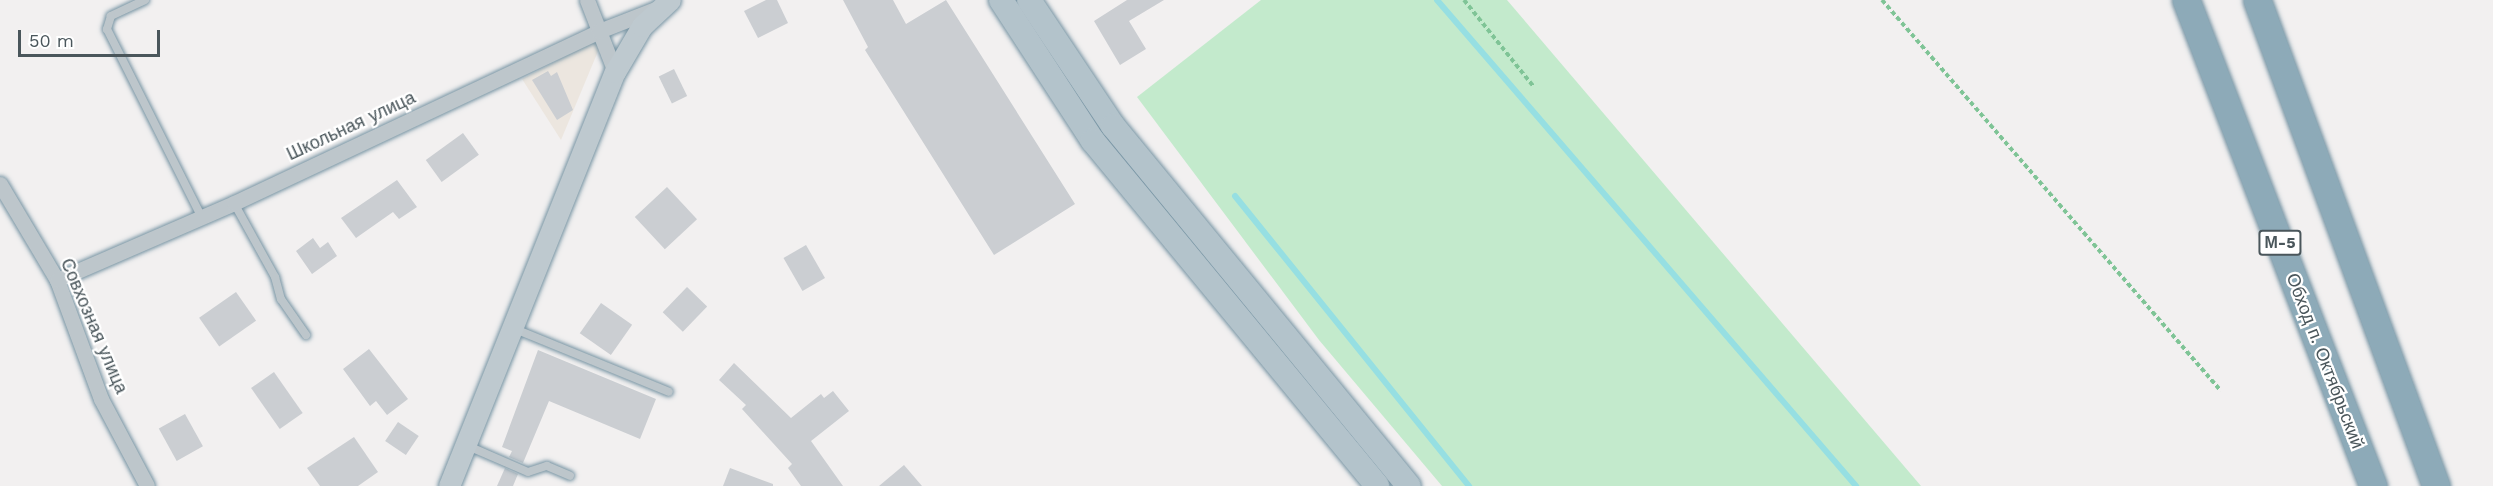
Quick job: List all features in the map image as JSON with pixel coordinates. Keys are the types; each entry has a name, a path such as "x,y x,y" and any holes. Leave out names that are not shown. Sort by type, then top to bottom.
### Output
{"highway":[{"name":"Обход п. Октябрьский","path":"2186,0 2373,486"},
{"path":"2257,0 2436,486"}],"main road":[{"path":"1001,0 1093,141 1377,486"},
{"path":"1029,0 1113,126 1408,486"}],"street":[{"path":"586,0 615,72"},
{"name":"Школьная улица","path":"57,280 202,218 599,31 665,4"},
{"path":"449,486 615,72 642,26 665,4"},
{"name":"Совхозная улица","path":"0,184 57,280 101,399 147,486"}],"lane":[{"path":"145,0 111,16 107,29 202,218"},
{"path":"234,203 275,277 281,298 306,335"},
{"path":"513,329 669,392"},
{"path":"467,445 528,472 547,466 570,476"}],"path":[{"path":"1464,0 1534,87"},
{"path":"1882,0 2221,391"}],"shaded area":[{"path":"595,41 599,49 561,140 522,79"}],"green space":[{"path":"1261,0 1507,0 1921,486 1442,486 1319,340 1137,97"}],"building":[{"path":"766,0 777,0 788,23 758,38 744,11"},
{"path":"843,0 893,0 906,24 946,0 1075,204 994,255 865,50 868,47"},
{"path":"1127,0 1164,0 1129,21 1146,49 1120,65 1094,21"},
{"path":"674,69 687,96 672,103 659,76"},
{"path":"548,71 551,76 557,72 573,110 557,120 532,80"},
{"path":"463,133 479,155 442,182 426,160"},
{"path":"397,180 417,207 399,219 393,212 356,238 341,218"},
{"path":"667,187 697,219 665,249 635,217"},
{"path":"313,238 320,248 328,242 337,256 312,274 296,251"},
{"path":"806,245 825,278 802,291 783,258"},
{"path":"687,287 707,306 683,332 663,312"},
{"path":"236,292 256,321 219,346 199,318"},
{"path":"601,303 632,325 611,355 580,333"},
{"path":"369,349 408,399 387,415 376,401 370,406 343,369"},
{"path":"538,350 656,399 640,439 549,401 523,463 509,457 512,451 502,447"},
{"path":"734,363 791,418 821,394 824,398 833,391 849,411 811,441 843,486 801,486 788,468 792,464 742,409 746,405 719,380"},
{"path":"274,372 303,413 280,429 251,388"},
{"path":"185,414 203,446 177,461 159,429"},
{"path":"398,422 419,436 406,455 385,441"},
{"path":"354,437 378,472 358,486 320,486 307,468"},
{"path":"904,465 922,486 879,486"},
{"path":"505,468 518,474 513,486 497,486"},
{"path":"730,468 773,484 773,486 723,486"}],"waterway":[{"path":"1437,0 1856,486"},
{"path":"1235,196 1469,486"}]}
